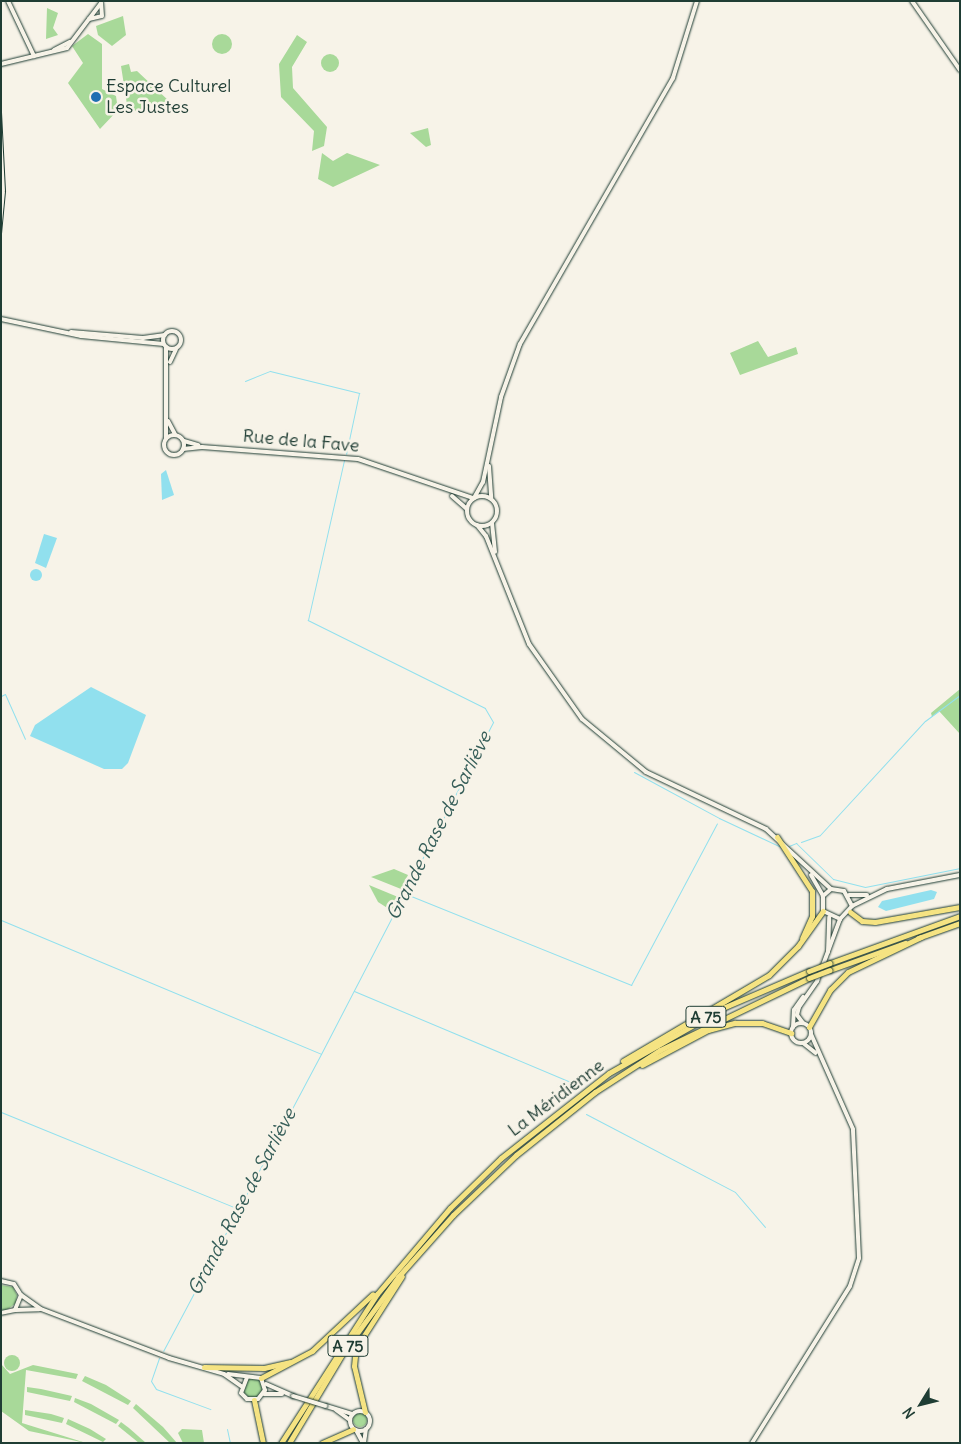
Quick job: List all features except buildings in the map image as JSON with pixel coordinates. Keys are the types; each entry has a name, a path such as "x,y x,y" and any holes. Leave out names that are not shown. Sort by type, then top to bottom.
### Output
{"highway":[{"path":"777,837 808,879 814,904 808,926 779,967"},
{"path":"851,909 862,921 875,922 960,907"},
{"path":"609,1073 668,1032 779,967 823,911"},
{"name":"La Méridienne","path":"281,1443 351,1329 389,1278 494,1164 609,1073 717,1011 809,971 960,916"},
{"name":"La Méridienne","path":"289,1443 349,1344 417,1255 516,1155 617,1077 689,1033 808,978 960,923"},
{"path":"809,1027 830,990 848,972 921,937"},
{"path":"617,1077 716,1027 751,1022 792,1030"},
{"path":"365,1412 355,1374 356,1348 417,1255"},
{"path":"262,1380 312,1351 346,1324 389,1278"},
{"path":"204,1367 273,1366 312,1351"},
{"path":"254,1400 263,1443"},
{"path":"322,1443 354,1430"},
{"path":"277,1443 287,1433"}],"main road":[{"path":"8,1 34,56"},
{"path":"697,1 673,78 520,344 501,397 489,456 467,509 500,572 519,626 541,665 598,735 667,784 777,837 808,869 831,889 849,895 869,894 960,875"},
{"path":"912,1 960,70"},
{"path":"89,19 102,16 97,10"},
{"path":"1,64 45,54 72,41 97,10"},
{"path":"97,10 97,17"},
{"path":"1,319 56,331 165,345 176,349"},
{"path":"56,331 144,338 165,336 172,331 179,334 181,342 167,371"},
{"path":"165,336 167,371 166,416 166,438 169,453 183,450 184,441 176,434 166,416"},
{"path":"166,438 176,434"},
{"name":"Rue de la Fave","path":"184,441 202,447"},
{"name":"Rue de la Fave","path":"183,450 202,447 340,456 473,498"},
{"path":"489,456 491,498 498,510 492,523 500,572"},
{"name":"Rue de la Fave","path":"424,481 467,509"},
{"path":"473,498 491,498"},
{"path":"477,525 492,523"},
{"path":"808,869 823,896 823,911 829,918 829,948 815,981 796,1006 792,1030 796,1041 803,1043 821,1058"},
{"path":"823,896 831,889"},
{"path":"752,1443 850,1286 857,1266 854,1136 845,1104 821,1058 809,1027 797,1015 799,1007 817,981 840,919 869,894"},
{"path":"849,895 851,909"},
{"path":"829,918 840,919"},
{"path":"792,1030 803,1023"},
{"path":"803,1043 811,1034"},
{"path":"3,1280 14,1284 21,1295 41,1309 161,1355 224,1374 262,1380 293,1396 334,1409 353,1414 365,1412 370,1421 366,1429 364,1443"},
{"path":"15,1310 21,1295"},
{"path":"1,1313 15,1310 41,1309"},
{"path":"224,1374 240,1386 244,1396 254,1400 264,1394 293,1396"},
{"path":"240,1386 247,1377"},
{"path":"262,1380 264,1394"},
{"path":"334,1409 350,1420 354,1430 364,1443"},
{"path":"350,1420 353,1414"},
{"path":"354,1430 366,1429"}],"green space":[{"path":"47,8 58,13 53,28 58,35 46,39"},
{"path":"123,16 126,35 112,46 98,35 96,26"},
{"path":"88,34 102,44 102,89 116,96 118,110 100,129 68,83 83,63 72,46"},
{"path":"218,34 226,34 232,40 232,48 226,54 218,54 212,48 212,40"},
{"path":"297,35 307,42 292,67 293,88 327,127 324,146 312,151 314,131 281,97 279,64"},
{"path":"330,54 336,57 339,63 336,69 330,72 324,69 321,63 324,57"},
{"path":"129,64 131,72 137,71 169,101 170,110 128,111 121,66"},
{"path":"428,128 431,145 426,147 410,133"},
{"path":"322,153 333,161 347,153 380,165 333,187 318,179"},
{"path":"758,341 768,357 796,347 798,354 740,375 730,353"},
{"path":"960,689 960,734 939,711 932,717 931,713"},
{"path":"394,869 408,875 401,889 371,877"},
{"path":"369,885 398,897 392,911 378,902"},
{"path":"1,1285 13,1287 17,1295 16,1303 7,1310 1,1310"},
{"path":"9,1355 15,1355 20,1360 18,1369 9,1371 4,1366 4,1360"},
{"path":"1,1364 10,1374 33,1365 78,1374 76,1379 26,1370 22,1423 86,1443 29,1431 1,1411"},
{"path":"85,1376 106,1385 131,1401 128,1405 82,1381"},
{"path":"253,1378 260,1381 263,1388 260,1395 253,1398 246,1395 243,1388 246,1381"},
{"path":"27,1387 72,1396 70,1401 27,1392"},
{"path":"75,1398 91,1404 119,1420 116,1424 74,1402"},
{"path":"136,1404 163,1427 177,1443 170,1443 133,1408"},
{"path":"25,1410 64,1418 62,1423 25,1415"},
{"path":"357,1413 363,1413 367,1420 363,1427 357,1427 353,1423 353,1417"},
{"path":"68,1419 106,1439 103,1442 66,1424"},
{"path":"121,1422 146,1443 139,1443 118,1426"},
{"path":"182,1429 202,1430 204,1443 183,1443 178,1433"}],"water":[{"path":"166,470 174,495 162,500 161,474"},
{"path":"44,534 57,538 46,568 35,563"},
{"path":"38,569 41,570 41,580 34,581 31,580 30,573 31,570"},
{"path":"91,687 146,715 128,763 122,769 104,769 30,736 35,725"},
{"path":"931,890 937,892 934,899 886,911 878,907 882,901"}],"waterway":[{"name":"Grande Rase de Sarliève","path":"245,381 270,371 359,393 346,454"},
{"name":"Grande Rase de Sarliève","path":"321,1054 493,722 485,708 308,620 344,460"},
{"path":"1,696 5,694 25,739"},
{"path":"801,842 820,835 925,721 960,695"},
{"path":"634,772 719,818"},
{"path":"719,818 783,848"},
{"path":"406,894 631,985 717,823"},
{"path":"789,846 796,843 833,879 865,887 960,868"},
{"name":"Grande Rase de Sarliève","path":"1,920 321,1054 163,1351"},
{"path":"354,991 573,1083"},
{"path":"1,1112 239,1209"},
{"path":"586,1114 735,1192 765,1227"},
{"name":"Grande Rase de Sarliève","path":"159,1358 151,1381 156,1389 210,1409"},
{"name":"Grande Rase de Sarliève","path":"227,1429 230,1443"}],"railway":[{"path":"1,112 5,191 1,233"}],"place":[{"name":"Espace Culturel Les Justes","path":"96,97"}]}
